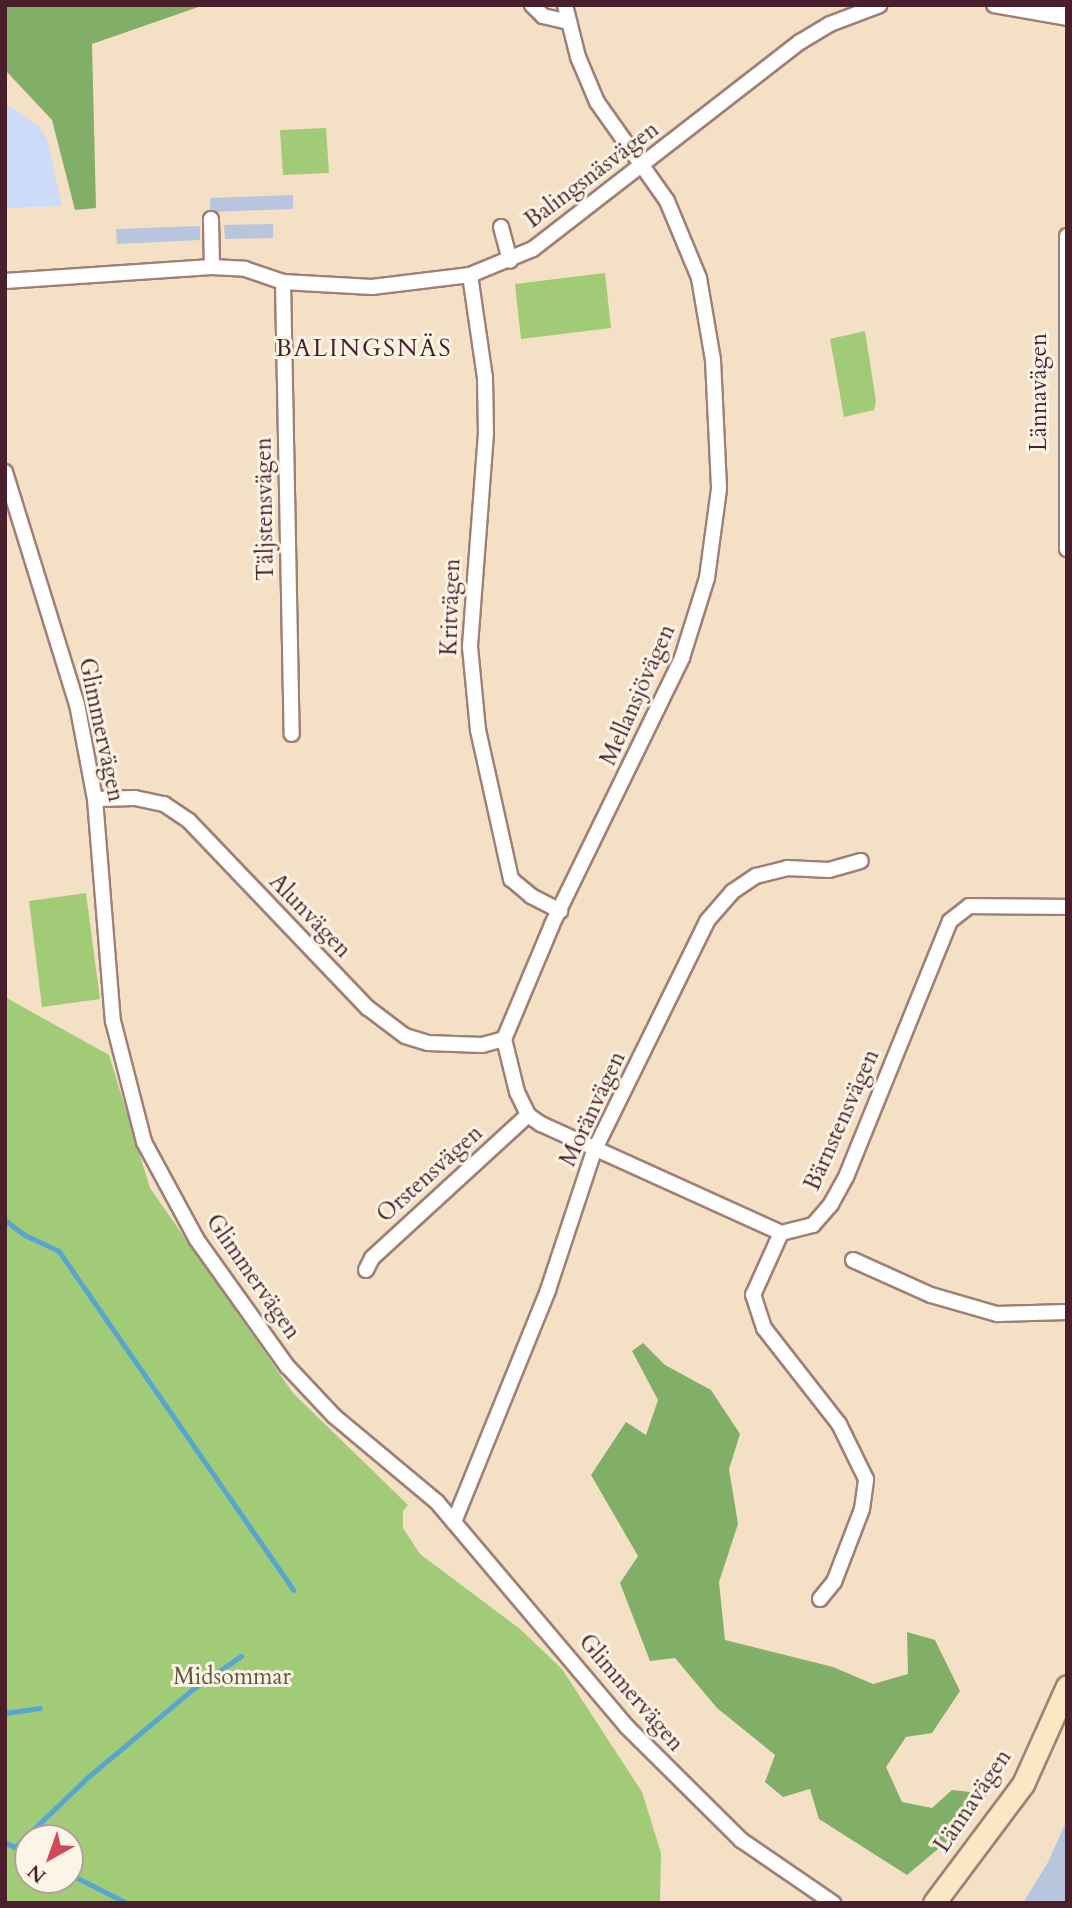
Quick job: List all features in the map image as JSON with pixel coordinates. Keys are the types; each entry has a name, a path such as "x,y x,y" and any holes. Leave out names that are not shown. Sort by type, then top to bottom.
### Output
{"main road":[{"name":"Lännavägen","path":"934,1903 1023,1784 1067,1686"}],"street":[{"path":"532,5 543,16 569,22"},
{"name":"Mellansjövägen","path":"504,1039 560,911 686,648 708,578 718,502 713,360 699,278 677,219 597,102 565,5"},
{"name":"Balingsnäsvägen","path":"5,281 212,267 245,269 284,282 372,288 470,275 510,261 568,226 800,42 830,24 880,5"},
{"path":"994,5 1067,18"},
{"path":"1011,9 1067,7"},
{"path":"211,219 212,267"},
{"path":"501,227 510,261"},
{"name":"Lännavägen","path":"1067,236 1067,549"},
{"name":"Kritvägen","path":"470,275 485,378 486,433 470,647 478,730 511,879 531,896 560,911"},
{"name":"Täljstensvägen","path":"284,282 292,734"},
{"name":"Glimmervägen","path":"5,472 77,704 94,799 113,1021 144,1142 197,1240 287,1366 334,1416 437,1502 627,1727 702,1805 741,1840 833,1903"},
{"name":"Alunvägen","path":"94,799 135,798 164,804 189,821 368,1008 405,1036 428,1042 482,1045 504,1039"},
{"name":"Moränvägen","path":"454,1522 548,1290 594,1151 707,922 724,900 765,872 799,867 830,870 861,862"},
{"name":"Bärnstensvägen","path":"780,1233 813,1225 841,1186 950,921 969,906 1067,907"},
{"path":"504,1039 511,1072 528,1115 594,1151 780,1233 753,1294 765,1328 839,1424 866,1479 862,1509 834,1582 820,1599"},
{"name":"Orstensvägen","path":"366,1270 372,1258 528,1115"},
{"path":"853,1260 931,1295 997,1314 1067,1312"}],"shaded area":[{"path":"5,103 39,127 47,139 62,206 5,208"},
{"path":"293,195 293,209 210,212 210,198"},
{"path":"273,224 273,238 225,239 224,225"},
{"path":"200,226 200,240 117,244 116,229"},
{"path":"1067,1820 1067,1903 1023,1903 1047,1864"}],"green space":[{"path":"5,5 204,5 92,44 96,208 75,210 52,120 5,70"},
{"path":"326,128 329,173 283,175 280,130"},
{"path":"605,273 611,328 521,339 515,284"},
{"path":"865,331 876,401 874,410 844,417 830,339"},
{"path":"86,893 100,999 42,1007 29,901"},
{"name":"Midsommar","path":"5,997 109,1055 150,1188 293,1393 408,1505 403,1511 403,1528 420,1554 520,1629 562,1669 642,1792 661,1853 660,1903 5,1903"},
{"path":"643,1343 665,1365 711,1390 740,1434 729,1469 738,1524 719,1582 725,1640 833,1667 873,1684 908,1674 907,1632 935,1640 960,1691 932,1733 906,1737 886,1767 902,1802 932,1808 952,1790 988,1794 950,1839 907,1875 819,1819 810,1789 783,1797 765,1782 775,1755 717,1708 675,1658 650,1661 620,1583 638,1556 591,1475 626,1422 646,1435 658,1400 632,1351"}],"waterway":[{"path":"5,1220 25,1235 59,1251 294,1590"},
{"path":"39,1824 87,1778 193,1689 241,1656"},
{"path":"5,1713 40,1708"},
{"path":"5,1842 14,1847"},
{"path":"84,1881 127,1903"}],"district":[{"name":"BALINGSNÄS","path":"364,349"}]}
